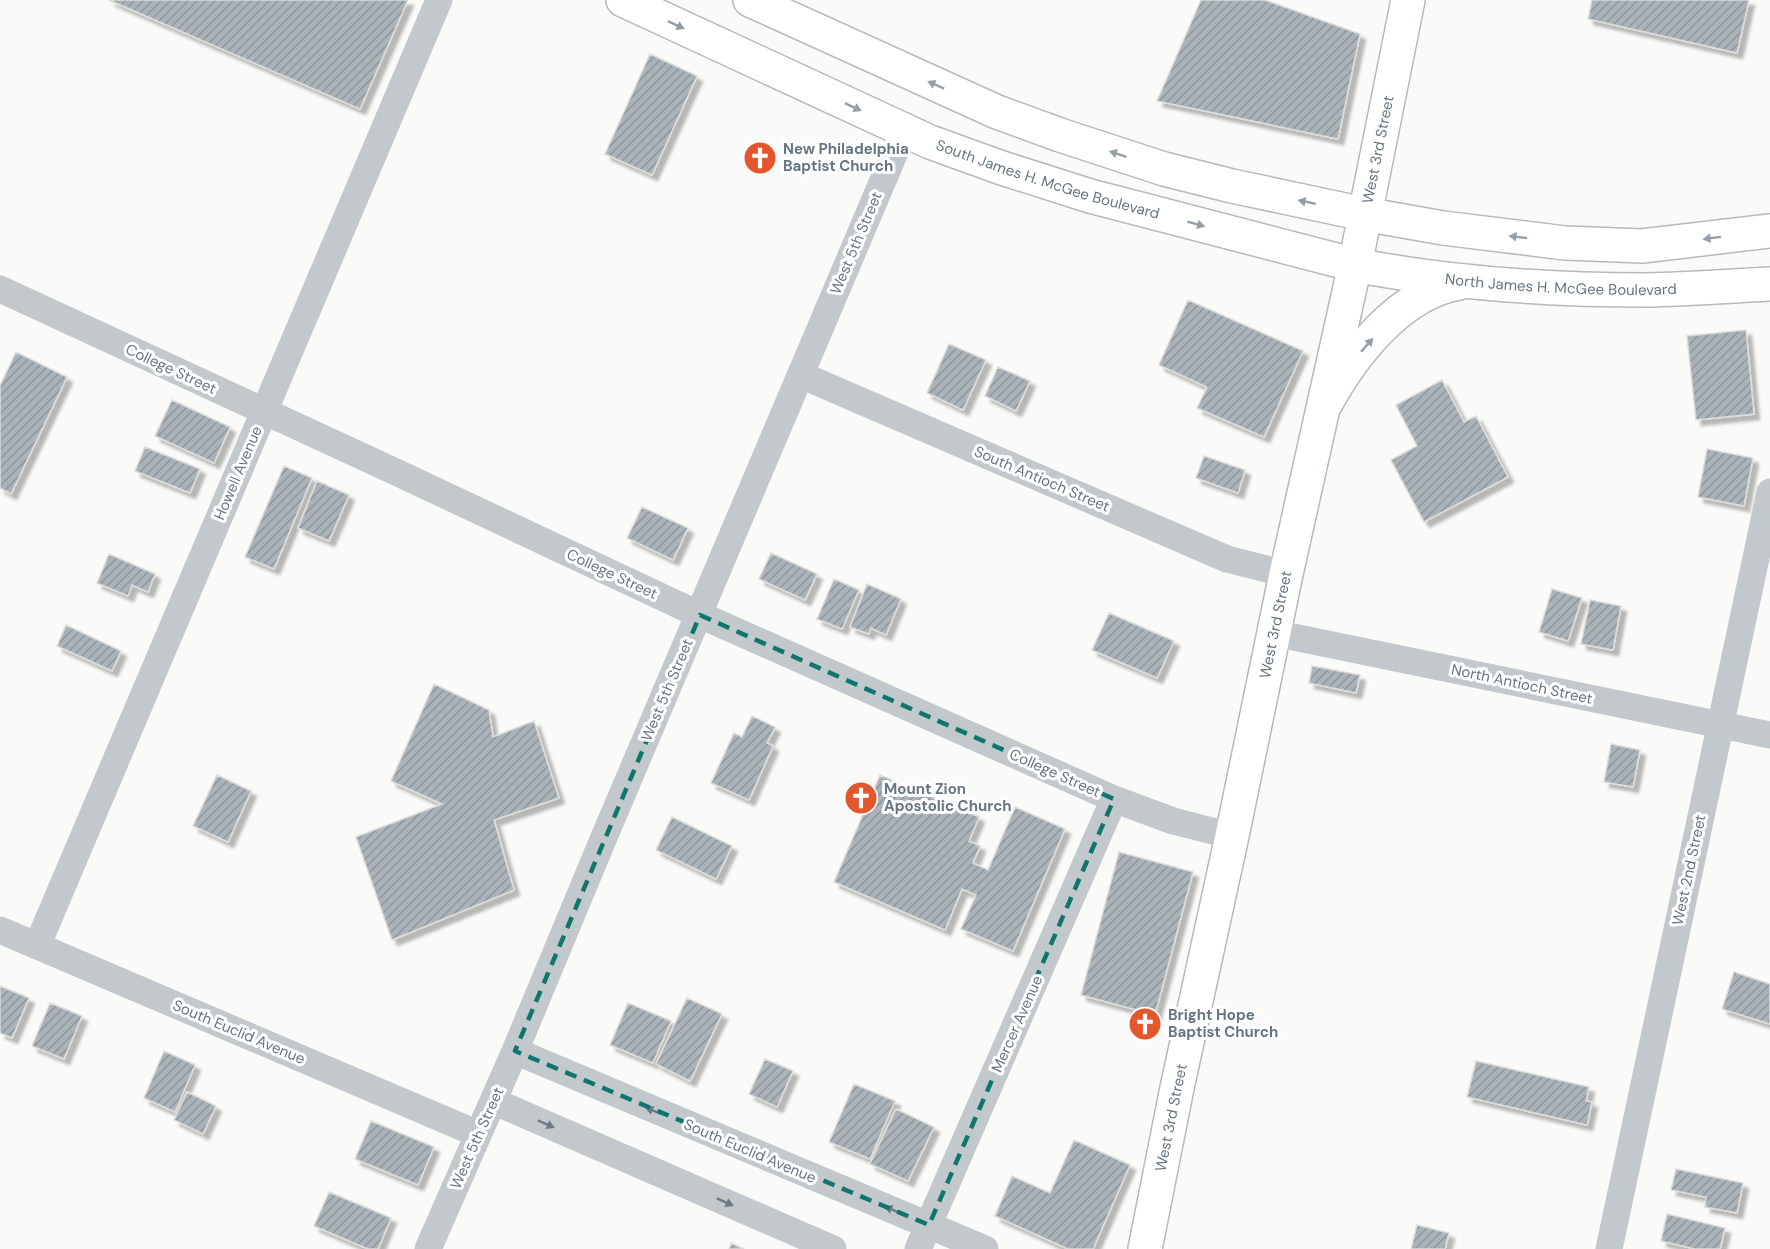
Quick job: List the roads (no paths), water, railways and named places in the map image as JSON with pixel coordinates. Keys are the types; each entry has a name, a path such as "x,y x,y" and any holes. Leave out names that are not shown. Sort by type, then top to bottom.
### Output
{"main road":[{"name":"South James H. McGee Boulevard","path":"623,0 904,131 1002,168 1090,196 1355,265"},
{"path":"750,0 959,95 1060,135 1164,169 1209,180 1364,214 1443,228 1565,243 1642,246 1770,231"},
{"name":"West 3rd Street","path":"1145,1249 1286,574 1355,265 1408,0"},
{"name":"North James H. McGee Boulevard","path":"1355,265 1389,272 1468,281 1540,286 1646,290 1770,284"},
{"path":"1322,410 1339,380 1367,343 1407,304 1446,285 1468,281"}],"street":[{"name":"Howell Avenue","path":"37,946 440,0"},
{"name":"West 5th Street","path":"428,1249 515,1051 904,131"},
{"name":"College Street","path":"0,289 700,615 1114,799 1173,821 1232,836"},
{"name":"South Antioch Street","path":"801,375 1227,558 1286,574"},
{"name":"West 2nd Street","path":"1609,1249 1770,492"},
{"name":"North Antioch Street","path":"1274,633 1770,735"},
{"name":"Mercer Avenue","path":"923,1237 1114,799"},
{"name":"South Euclid Avenue","path":"0,930 478,1134"},
{"name":"South Euclid Avenue","path":"515,1051 718,1138 923,1237 985,1249"},
{"path":"493,1101 833,1249"}],"place":[{"name":"New Philadelphia Baptist Church","path":"760,158"},
{"name":"Mount Zion Apostolic Church","path":"861,798"},
{"name":"Bright Hope Baptist Church","path":"1145,1024"}]}
